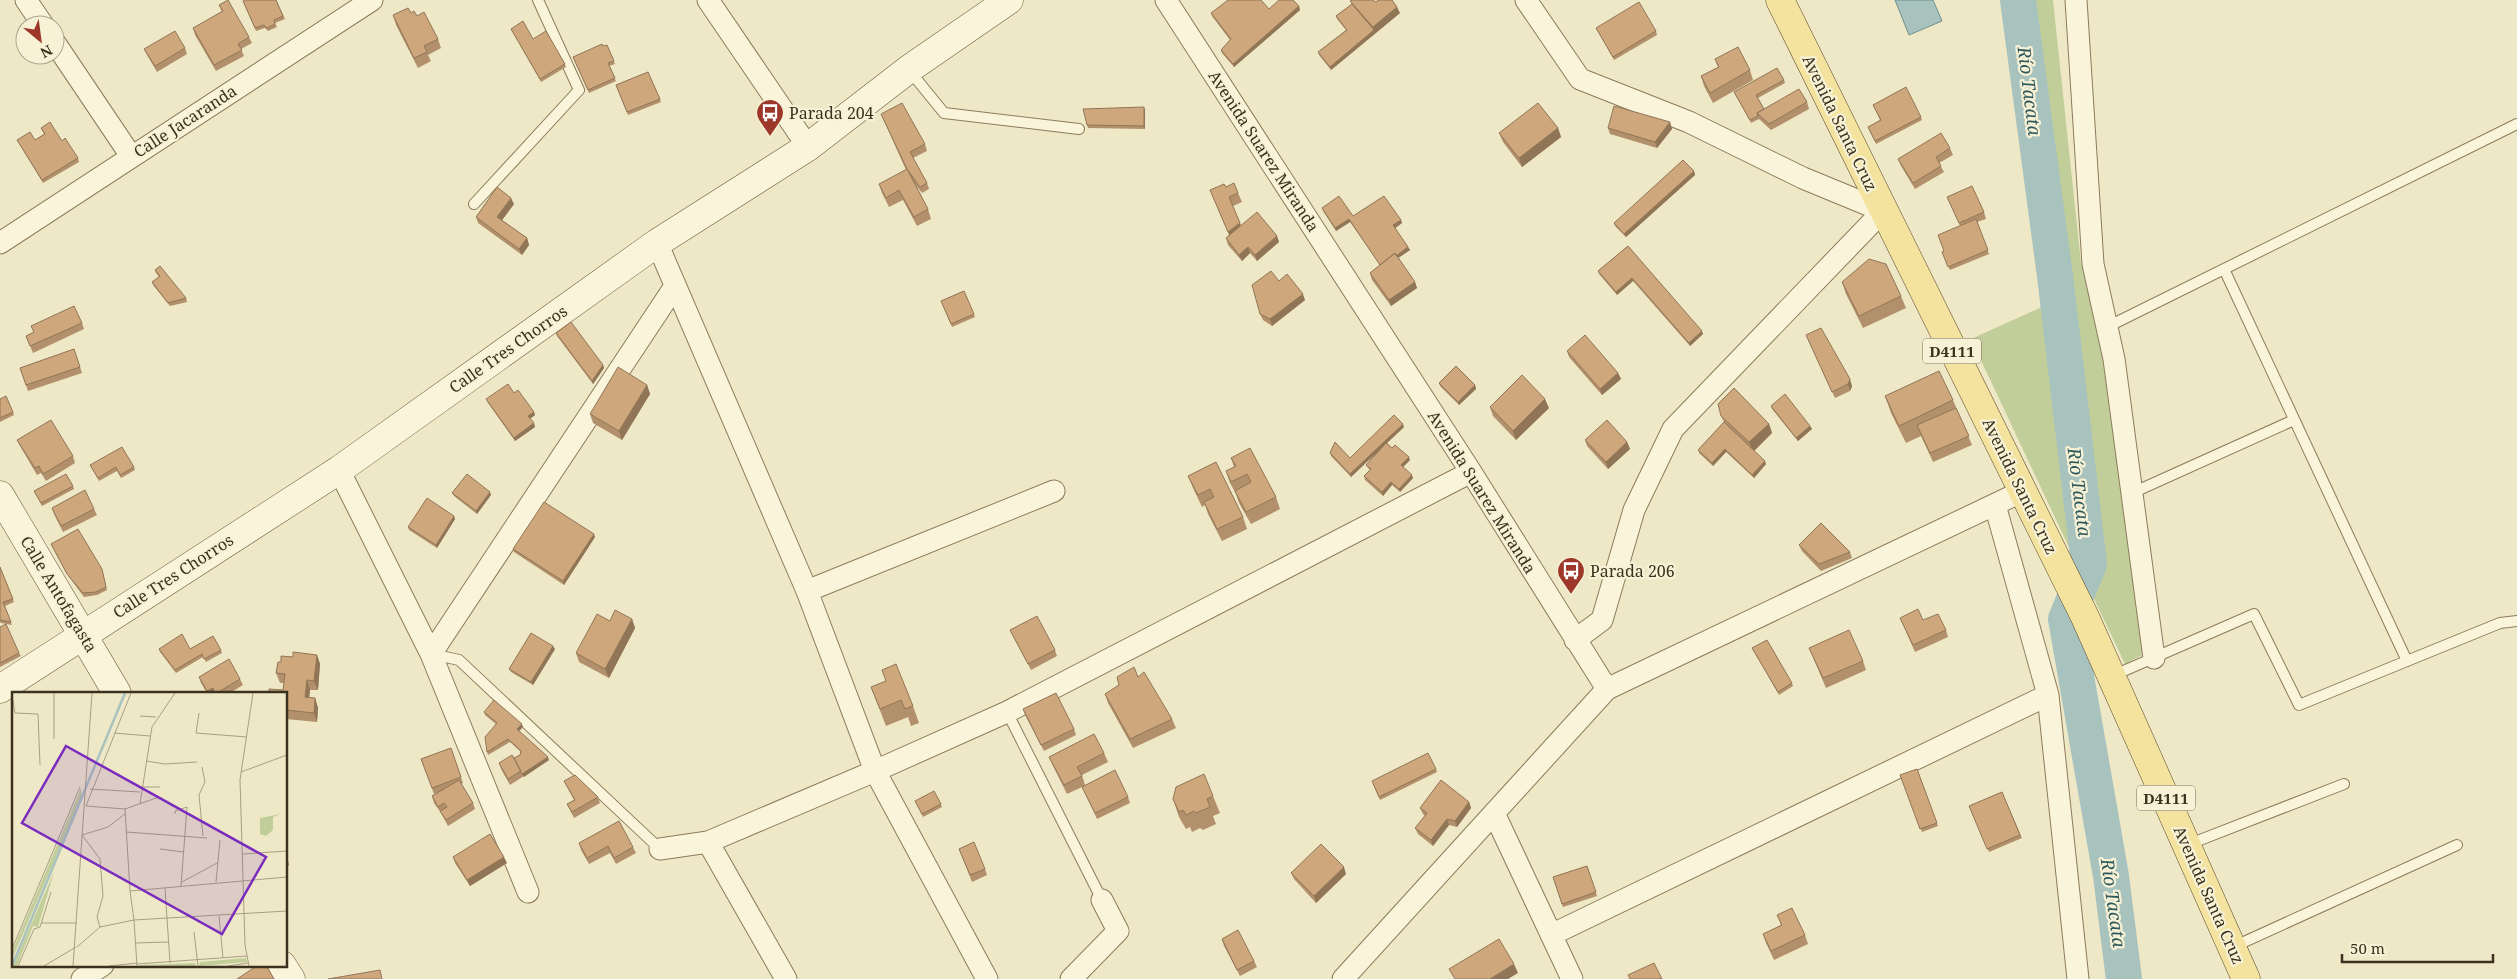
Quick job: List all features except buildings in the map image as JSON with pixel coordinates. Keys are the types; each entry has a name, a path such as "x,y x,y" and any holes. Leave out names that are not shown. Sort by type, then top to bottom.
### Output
{"main road":[{"name":"Calle Tres Chorros","path":"0,689 82,634 339,470 657,243 808,147 909,69 1009,0"},
{"name":"Avenida Santa Cruz","path":"1780,0 2084,617 2246,979"},
{"name":"Calle Antofagasta","path":"0,495 116,692"},
{"path":"283,966 291,979"}],"street":[{"path":"26,0 36,15"},
{"name":"Calle Jacaranda","path":"0,243 372,0"},
{"path":"708,0 808,147"},
{"name":"Avenida Suarez Miranda","path":"1166,0 1471,472 1575,640 1607,688"},
{"path":"1526,0 1580,79 1689,122 1803,178 1883,211 1673,429 1634,510 1602,620 1575,640"},
{"path":"2076,0 2093,264 2114,359 2154,658"},
{"path":"65,59 131,156"},
{"path":"657,243 806,590 875,771 987,979"},
{"path":"431,654 675,286"},
{"path":"339,470 431,654 528,892"},
{"path":"660,849 708,842 875,771 1006,712 1471,472"},
{"path":"806,590 1054,491"},
{"path":"1343,979 1607,688 2023,491"},
{"path":"1995,504 2048,696 2078,979"},
{"path":"1550,935 2048,696"},
{"path":"1494,813 1571,979"},
{"path":"708,842 786,979"},
{"path":"1071,979 1118,931 1102,900"},
{"path":"82,979 102,966"}],"lane":[{"path":"474,204 579,90 538,0"},
{"path":"909,69 944,113 1079,129"},
{"path":"2107,327 2517,124"},
{"path":"2224,269 2407,661"},
{"path":"2132,492 2294,420"},
{"path":"2112,677 2254,614 2299,704 2500,623 2517,621"},
{"path":"431,654 459,660 660,849"},
{"path":"1006,712 1102,900"},
{"path":"2187,845 2344,784"},
{"path":"2232,947 2457,845"}],"green space":[{"path":"2033,0 2053,0 2081,263 2104,359 2144,654 2125,664 2087,584 2098,573"},
{"path":"2042,307 2075,560 1971,339"}],"water":[{"path":"1895,0 1933,0 1942,21 1909,35"}],"waterway":[{"name":"Río Tacata","path":"2018,0 2055,276 2089,564 2066,619 2111,876 2124,979"}],"place":[{"name":"Parada 204","path":"770,137"},
{"name":"Parada 206","path":"1571,595"}]}
